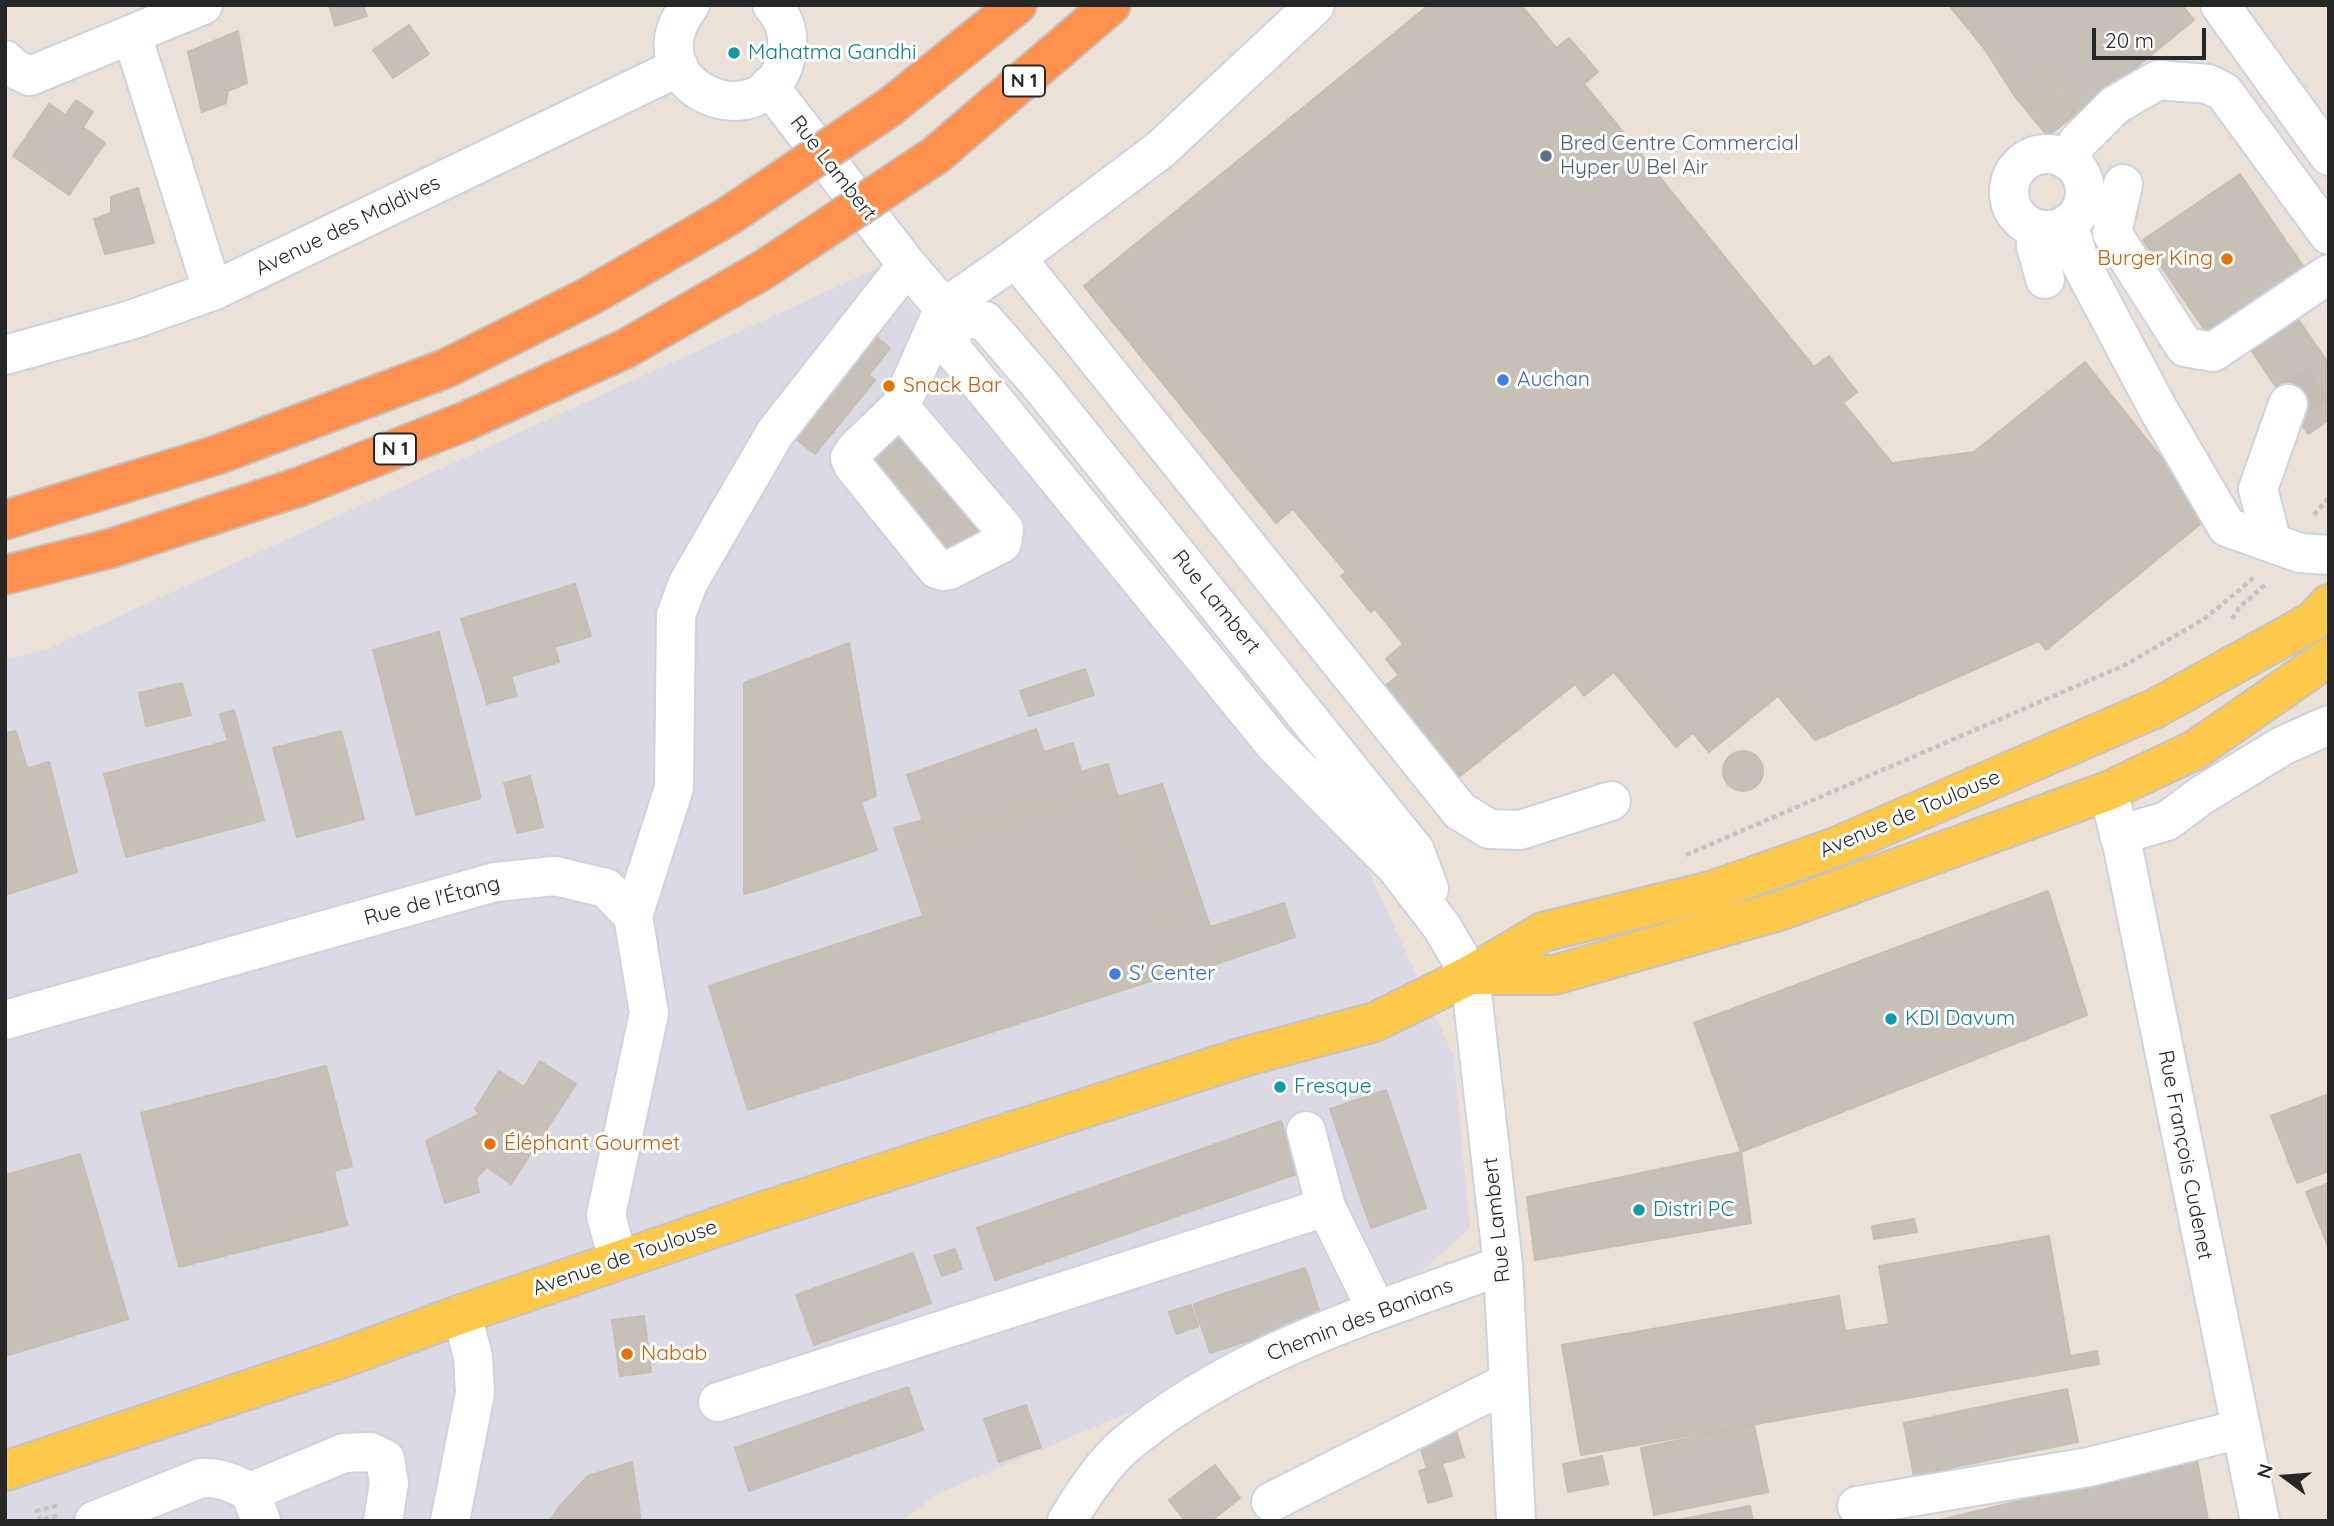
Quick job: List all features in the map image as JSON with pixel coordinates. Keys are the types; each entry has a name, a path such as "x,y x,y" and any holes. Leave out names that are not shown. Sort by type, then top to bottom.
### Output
{"highway":[{"path":"5,520 217,456 447,368 590,296 727,217 890,107 1017,5"},
{"name":"N 1","path":"5,576 112,548 302,486 453,426 625,349 763,271 936,155 1111,5"}],"main road":[{"name":"Avenue de Toulouse","path":"5,1471 337,1360 618,1260 1247,1056 1376,1022 1470,975 1543,932 1711,891 1836,847 2156,708 2313,621 2329,604"},
{"name":"Avenue de Toulouse","path":"1470,975 1554,975 1782,910 2108,791 2195,750 2329,657"},
{"path":"2108,791 2108,771 2120,743 2156,708"}],"street":[{"path":"5,60 15,69 30,76 203,5"},
{"path":"900,407 947,311 1161,149 1315,5"},
{"path":"2221,5 2229,5"},
{"path":"2221,5 2329,156"},
{"path":"683,9 674,49 679,67 698,91 727,101 757,95 780,74 788,44 781,8"},
{"path":"132,35 207,273 215,290"},
{"name":"Avenue des Maldives","path":"5,355 131,320 215,290 679,67"},
{"path":"2068,160 2078,142 2115,105 2158,80 2208,84 2224,92 2329,235"},
{"name":"Rue Lambert","path":"769,86 907,265 947,311 952,349 1275,745 1396,867 1442,927 1470,975 1503,1265 1516,1521"},
{"path":"2045,279 2036,246 2055,227 2084,206 2086,194 2078,169 2068,160 2047,153 2026,160 2012,177 2010,200 2014,210 2030,226 2055,227"},
{"path":"2123,184 2112,233 2185,347 2213,352 2329,274"},
{"path":"2055,227 2079,260 2157,407 2227,527 2300,553 2329,555"},
{"path":"1016,258 1460,811 1489,829 1520,830 1611,801"},
{"path":"618,1260 606,1215 649,1013 633,916 674,789 676,615 688,583 775,433 907,265"},
{"name":"Rue Lambert","path":"947,311 985,320 1121,483 1415,851 1442,927"},
{"path":"2279,546 2258,489 2288,404"},
{"path":"2119,835 2167,821 2202,795 2282,747 2329,724"},
{"name":"Rue François Cudenet","path":"2108,791 2260,1521"},
{"name":"Rue de l'Étang","path":"5,1020 495,882 555,876 606,888 633,916"},
{"path":"1306,1131 1326,1207 1377,1311"},
{"path":"719,1402 1326,1207"},
{"name":"Chemin des Banians","path":"1067,1521 1098,1474 1124,1446 1199,1390 1287,1345 1503,1265"},
{"path":"450,1521 475,1393 473,1357 462,1314"},
{"path":"1271,1502 1509,1382"},
{"path":"1857,1506 2089,1467 2241,1429"},
{"path":"94,1521 201,1478 223,1479 255,1506 344,1453 370,1452 385,1460 389,1483 383,1521"}],"path":[{"path":"1680,857 2125,665 2204,619 2329,497"}],"shaded area":[{"path":"880,267 1366,865 1454,1057 1470,1228 1377,1311 937,1494 901,1521 5,1521 5,660 48,649"}],"building":[{"path":"329,5 363,5 367,16 335,26"},
{"name":"Auchan","path":"1429,5 1521,5 1556,48 1569,38 1598,72 1584,84 1814,367 1829,356 1857,392 1843,403 1892,463 1974,452 2085,362 2209,517 2046,650 2039,641 1815,740 1778,696 1709,752 1693,733 1676,747 1614,672 1584,696 1575,684 1459,777 1385,686 1399,675 1386,659 1403,644 1375,609 1371,612 1341,576 1346,572 1293,509 1276,523 1084,286"},
{"path":"1949,5 2182,5 2194,20 2078,115 2068,103 2061,110 2057,106 2037,123 2028,112 2057,89 2042,71 2014,95 1984,48"},
{"path":"409,25 429,54 393,78 373,50"},
{"path":"238,31 247,83 228,91 226,103 202,112 188,52"},
{"path":"2042,71 2057,89 2028,112 2014,95"},
{"path":"76,100 93,112 83,127 105,143 69,195 13,156 37,121 44,127 57,109 65,115"},
{"path":"2068,103 2076,114 2048,136 2037,123 2057,106 2061,110"},
{"path":"49,104 57,109 44,127 37,121"},
{"name":"Burger King","path":"2240,174 2312,279 2215,345 2143,240"},
{"path":"138,188 154,243 105,254 94,219 111,213 111,197"},
{"path":"2295,315 2329,364 2329,420 2308,434 2249,347"},
{"path":"866,329 890,348 869,375 875,380 815,454 786,431"},
{"path":"898,436 983,536 957,558 872,459"},
{"path":"575,584 591,636 555,647 559,662 482,685 461,619"},
{"path":"439,632 481,798 416,815 373,650"},
{"path":"849,643 876,796 861,802 877,850 766,888 744,870 744,683"},
{"path":"1085,669 1094,695 1029,716 1020,691"},
{"path":"511,676 517,696 487,704 482,685"},
{"path":"182,683 191,715 146,726 139,693"},
{"path":"234,710 264,820 126,857 104,774 228,741 220,714"},
{"path":"1036,729 1044,752 1073,743 1081,772 1108,764 1114,785 930,842 907,775"},
{"path":"16,731 27,768 5,775 5,733"},
{"path":"341,731 364,819 297,837 273,748"},
{"path":"1743,751 1751,752 1757,757 1762,763 1762,779 1757,785 1751,790 1743,791 1735,790 1729,785 1724,779 1723,771 1724,763 1729,757 1735,752"},
{"path":"49,762 77,872 5,895 5,775"},
{"path":"530,776 543,827 517,833 504,783"},
{"path":"1162,784 1222,962 1180,976 1117,797"},
{"path":"1114,785 1179,972 748,1110 709,986 923,916 894,828 923,820 930,842"},
{"path":"744,870 766,888 744,894"},
{"name":"KDI Davum","path":"2048,891 2087,1015 1741,1152 1694,1023"},
{"path":"1284,903 1295,937 1222,962 1210,927"},
{"path":"540,1061 576,1084 511,1184 487,1167 476,1178 479,1192 445,1203 426,1141 480,1114 475,1109 499,1071 524,1087"},
{"path":"326,1066 352,1166 334,1171 345,1217 177,1259 141,1113"},
{"path":"1386,1090 1426,1208 1371,1228 1330,1109"},
{"path":"2329,1094 2329,1171 2297,1183 2271,1116"},
{"path":"1281,1121 1299,1173 1044,1263 1026,1211"},
{"name":"Distri PC","path":"1741,1152 1751,1223 1535,1260 1527,1197"},
{"path":"80,1154 128,1319 5,1356 5,1175"},
{"path":"2329,1183 2329,1249 2306,1192"},
{"path":"1026,1211 1044,1263 995,1280 977,1228"},
{"path":"345,1217 348,1225 179,1267 177,1259"},
{"path":"1914,1219 1917,1232 1874,1239 1872,1226"},
{"path":"2049,1236 2070,1356 2097,1351 2099,1364 1902,1399 1879,1266"},
{"path":"955,1249 962,1269 942,1276 934,1256"},
{"path":"913,1253 931,1303 814,1345 796,1295"},
{"path":"1305,1268 1309,1278 1204,1334 1197,1315 1227,1305 1223,1294"},
{"path":"1309,1278 1311,1286 1299,1290 1309,1321 1210,1353 1204,1334"},
{"path":"1311,1286 1321,1317 1309,1321 1299,1290"},
{"path":"1223,1294 1227,1305 1197,1315 1194,1304"},
{"path":"1839,1296 1858,1406 1581,1455 1562,1345"},
{"path":"1191,1305 1198,1326 1176,1334 1169,1312"},
{"path":"644,1316 651,1372 620,1376 612,1320"},
{"path":"1889,1324 1902,1399 1858,1406 1845,1331"},
{"path":"908,1387 923,1430 749,1491 735,1448"},
{"path":"2067,1389 2078,1442 1959,1466 1954,1434 1970,1431 1966,1410"},
{"path":"1026,1405 1041,1447 999,1462 984,1419"},
{"path":"1966,1410 1970,1431 1954,1434 1959,1466 1914,1477 1904,1423"},
{"path":"1453,1420 1464,1457 1427,1468 1415,1431"},
{"path":"1754,1425 1768,1492 1654,1515 1641,1448"},
{"path":"1602,1456 1608,1484 1568,1492 1563,1464"},
{"path":"2197,1459 2208,1521 1935,1521"},
{"path":"632,1462 641,1521 550,1521 559,1507 588,1476"},
{"path":"1442,1464 1447,1478 1425,1491 1419,1471"},
{"path":"1215,1465 1240,1498 1211,1521 1185,1521 1178,1512 1197,1497 1188,1485"},
{"path":"1447,1478 1452,1496 1428,1503 1425,1491"},
{"path":"1188,1485 1197,1497 1178,1512 1169,1500"},
{"path":"1750,1506 1753,1521 1673,1521"}],"tunnel":[{"path":"2288,404 2329,376"}],"place":[{"name":"Mahatma Gandhi","path":"734,53"},
{"name":"Bred Centre Commercial Hyper U Bel Air","path":"1546,156"},
{"name":"Burger King","path":"2227,259"},
{"name":"Auchan","path":"1503,380"},
{"name":"Snack Bar","path":"889,386"},
{"name":"S' Center","path":"1115,974"},
{"name":"KDI Davum","path":"1891,1019"},
{"name":"Fresque","path":"1280,1087"},
{"name":"Éléphant Gourmet","path":"490,1144"},
{"name":"Distri PC","path":"1639,1210"},
{"name":"Nabab","path":"627,1354"}]}
